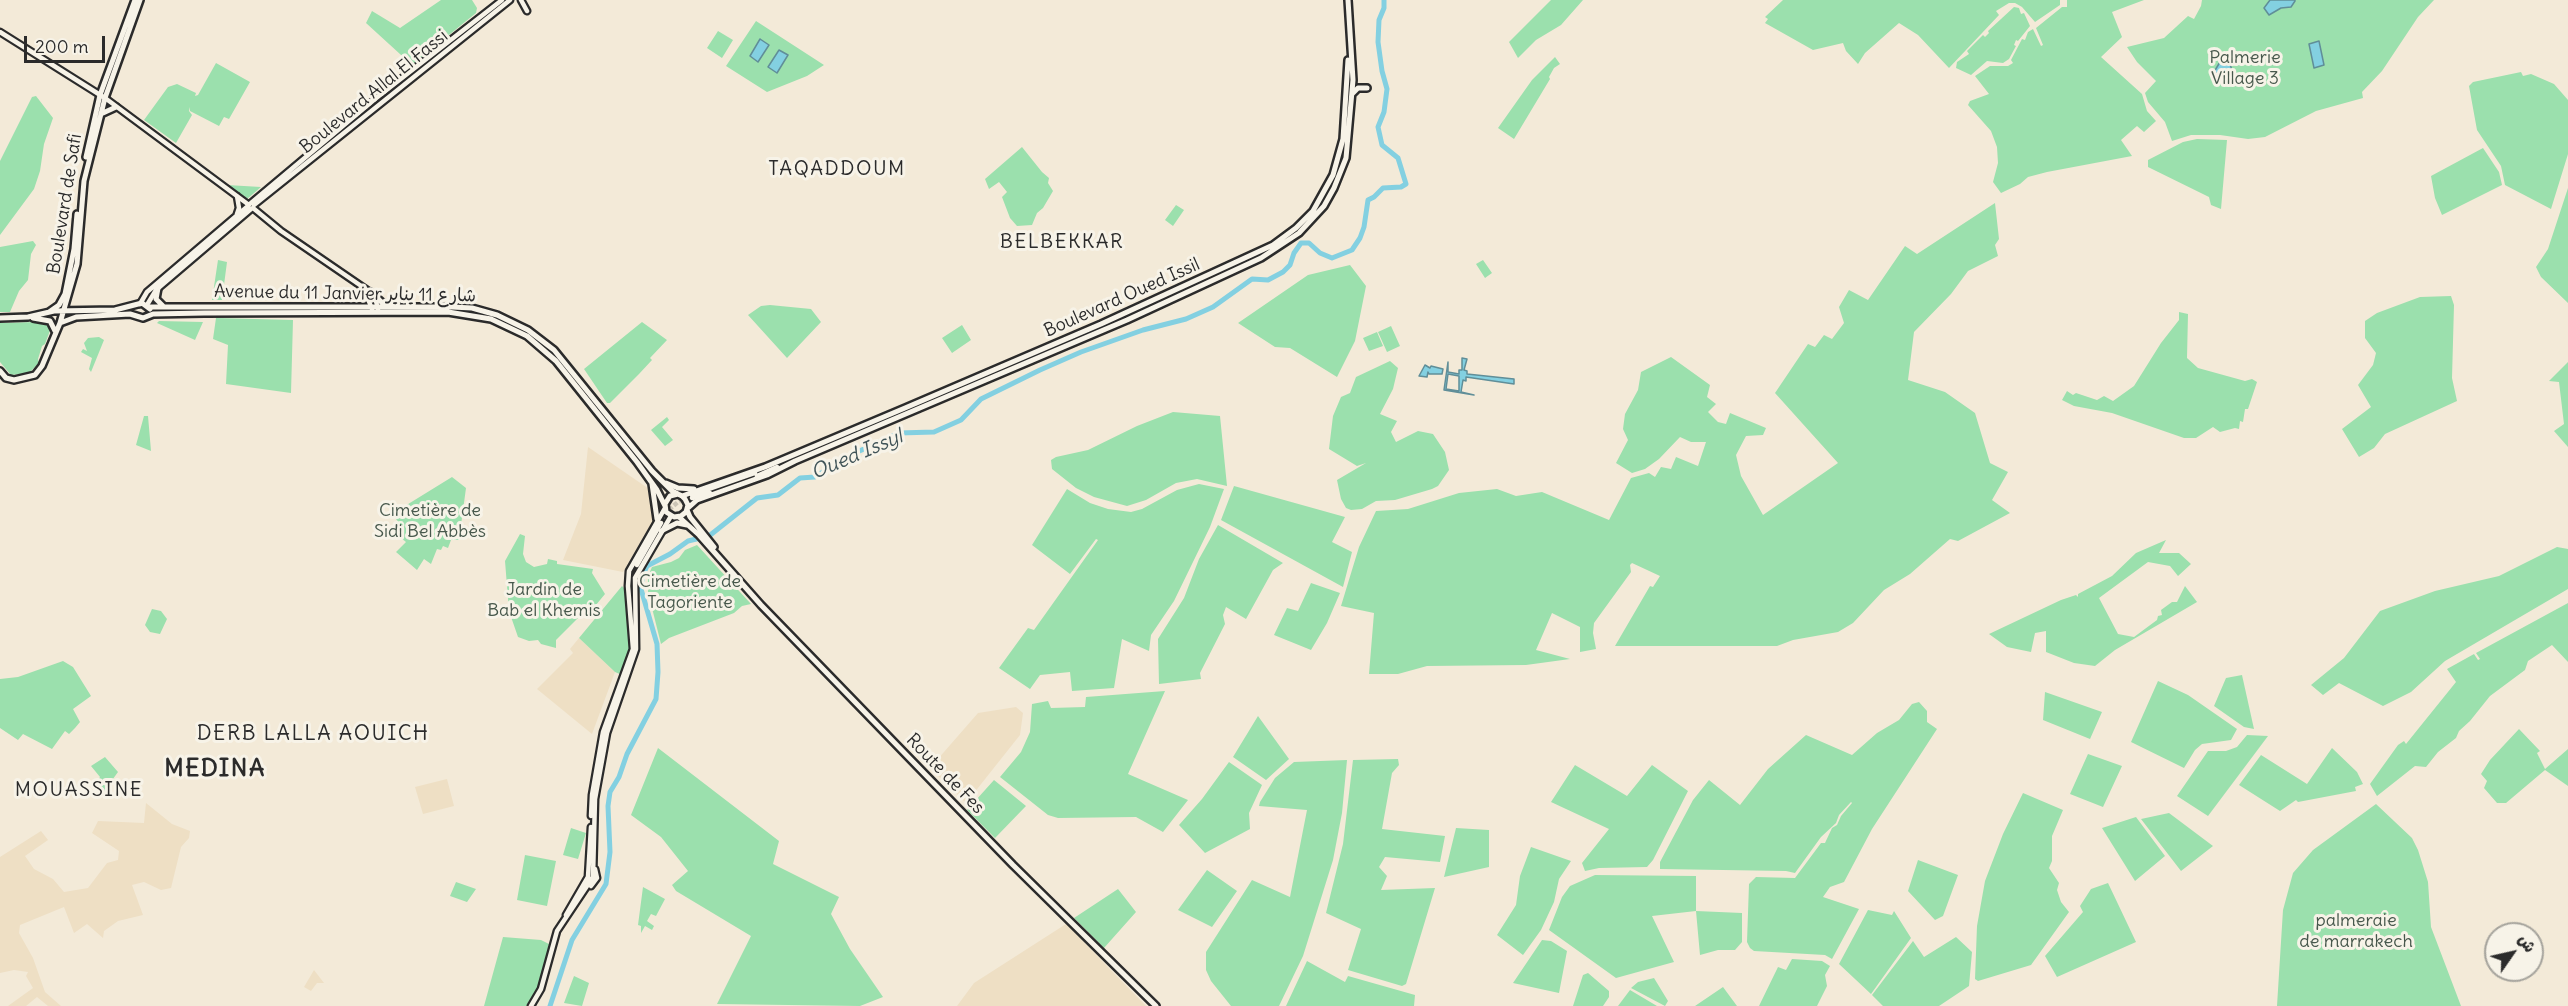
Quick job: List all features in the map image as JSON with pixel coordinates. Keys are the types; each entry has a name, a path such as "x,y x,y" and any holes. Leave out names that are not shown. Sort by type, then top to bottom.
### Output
{"main road":[{"path":"122,46 135,0"},
{"path":"103,97 140,0"},
{"name":"Boulevard Allal El Fassi","path":"251,206 375,99 502,0"},
{"name":"Boulevard Allal El Fassi","path":"251,206 510,0"},
{"path":"521,0 527,11"},
{"name":"Boulevard Oued Issil","path":"1348,0 1350,35 1352,95 1346,158 1324,206 1309,225 1286,243 1261,258 1127,320 795,461 734,485 692,497 1101,324 1259,253 1285,236 1316,206 1330,183 1338,162 1343,139 1350,35"},
{"path":"0,32 103,97 251,206 281,231 386,306"},
{"path":"1352,95 1358,88 1367,88"},
{"name":"Boulevard de Safi","path":"85,168 102,114 103,97"},
{"name":"Boulevard de Safi","path":"0,370 6,378 14,380 35,375 42,366 60,323 74,269 79,206 85,168 103,97"},
{"path":"102,114 116,107"},
{"path":"236,217 239,208 237,196"},
{"path":"138,317 135,311 147,292 251,206"},
{"path":"60,323 84,316 130,314 144,318 149,315 148,306 153,293 251,206"},
{"name":"Boulevard de Safi","path":"49,312 62,302 74,269"},
{"path":"158,288 156,299 164,307"},
{"path":"361,306 367,300 369,293"},
{"path":"369,293 375,309"},
{"path":"67,300 78,311"},
{"path":"0,318 28,317 49,312 115,310 138,305 148,306"},
{"name":"Avenue du 11 Janvier شارع 11 يناير","path":"148,306 472,308 502,317 528,330 548,345 564,361 660,480 680,495"},
{"name":"Avenue du 11 Janvier شارع 11 يناير","path":"149,315 375,309 466,313 495,320 523,333 556,361 652,482 665,507"},
{"path":"28,317 50,321 56,333"},
{"name":"Boulevard Oued Issil","path":"687,509 702,499 738,488 795,461"},
{"name":"Boulevard Oued Issil","path":"680,495 765,467"},
{"path":"660,480 678,488 702,488"},
{"path":"531,1006 541,989 553,939 588,874 592,795 603,732 633,649 628,586 630,566 659,521 652,482"},
{"path":"565,917 593,877 595,799 607,733 636,649 633,590 640,560 669,497 680,495 687,501 687,509 678,517 671,516 665,507"},
{"path":"661,531 677,523 693,525 693,509 702,499"},
{"name":"Route de Fes","path":"687,509 693,525 761,605 1028,880 1156,1006"},
{"path":"637,571 671,516"},
{"name":"Route de Fes","path":"678,517 693,525"}],"shaded area":[{"path":"588,447 652,491 655,517 623,572 563,560 581,514"},
{"path":"579,638 615,672 592,734 537,689 573,653 570,649"},
{"path":"1016,707 1023,713 1020,735 966,803 930,768 978,713"},
{"path":"447,779 454,806 423,814 415,787"},
{"path":"146,803 172,824 190,831 189,838 181,847 171,888 161,890 144,882 132,885 143,915 118,921 104,931 103,938 87,924 74,933 64,907 20,925 19,933 33,958 45,992 61,1006 48,1006 37,997 26,1006 8,1006 33,988 26,976 28,972 14,970 0,973 0,857 41,831 48,840 25,856 34,869 53,879 64,892 88,888 107,863 118,860 119,851 92,833 98,821 144,823"},
{"path":"1066,924 1146,1006 957,1006 974,983"},
{"path":"314,970 324,983 317,983 311,991 304,987"}],"green space":[{"path":"441,0 472,0 477,8 476,13 412,65 366,23 372,11 400,28"},
{"path":"1551,0 1583,0 1561,25 1536,40 1518,58 1509,42"},
{"path":"1783,0 2060,0 2060,5 2035,22 2022,7 2009,3 1996,11 1999,15 1949,68 1918,35 1899,23 1865,53 1858,64 1846,51 1843,43 1813,50 1765,23 1768,19 1765,17"},
{"path":"2067,0 2144,0 2112,12 2122,37 2101,57 2142,94 2147,111 2156,121 2144,132 2137,126 2121,140 2132,156 2028,177 2020,184 2001,193 1993,182 1998,163 1997,147 1991,131 1968,105 1970,101 1989,94 1975,76 1990,66 2008,66 2013,63 2011,60 2022,39 2025,40 2028,32 2033,29 2041,46 2043,45 2036,28 2062,7 2067,7"},
{"name":"Palmerie Village 3","path":"2202,0 2434,0 2418,17 2382,71 2362,92 2363,98 2316,111 2265,137 2248,139 2220,135 2191,135 2172,141 2165,122 2148,102 2145,93 2156,81 2137,62 2127,47 2164,38 2188,16 2194,19"},
{"path":"2014,7 2019,8 2021,14 2024,13 2030,26 2018,41 2016,40 2014,45 2016,46 2009,59 2003,63 1987,61 1971,75 1956,68 1957,62 1969,54 1967,51 1983,35 1985,37 1988,31"},
{"path":"756,21 824,65 807,76 767,92 726,66"},
{"path":"718,31 733,40 722,58 707,48"},
{"path":"1555,57 1560,64 1554,68 1550,79 1514,139 1498,128 1532,80"},
{"path":"216,63 250,82 229,119 224,117 219,126 190,111 190,107 189,111 192,115 176,143 144,120 168,87 177,84 196,93 195,96 198,95"},
{"path":"2521,72 2523,76 2531,74 2554,84 2568,100 2568,154 2551,209 2505,185 2501,166 2477,130 2469,86 2473,82"},
{"path":"36,96 53,118 44,144 40,171 34,189 0,235 0,161 32,97"},
{"path":"2197,139 2227,140 2221,209 2211,205 2209,197 2148,167 2148,160 2183,142"},
{"path":"1022,147 1049,178 1048,183 1053,191 1043,208 1037,213 1032,225 1017,226 1010,218 1002,197 1007,192 999,182 989,189 985,179"},
{"path":"2483,148 2499,172 2502,185 2442,215 2435,198 2431,176"},
{"path":"227,185 261,187 246,200"},
{"path":"2568,188 2568,303 2541,277 2536,267 2548,249"},
{"path":"1995,203 1999,239 1995,245 1998,256 1968,271 1951,294 1914,332 1908,380 1945,392 1975,413 1990,463 2008,472 1992,500 2010,513 1958,541 1950,539 1910,574 1884,590 1853,623 1838,632 1793,640 1777,646 1615,646 1650,586 1653,587 1660,576 1632,563 1631,572 1594,623 1596,649 1580,652 1580,627 1552,613 1536,650 1570,659 1526,665 1427,666 1398,674 1369,674 1374,613 1341,606 1359,547 1376,511 1408,509 1459,493 1497,489 1516,496 1542,492 1609,520 1631,478 1649,473 1655,477 1661,467 1671,469 1676,457 1698,466 1706,442 1691,442 1680,437 1659,459 1645,469 1632,473 1616,463 1628,440 1623,429 1625,414 1638,390 1641,372 1671,357 1710,385 1707,397 1716,404 1708,412 1718,422 1726,424 1730,413 1766,428 1763,435 1746,436 1736,455 1741,476 1763,515 1838,463 1775,393 1808,344 1815,347 1824,335 1832,339 1844,323 1839,307 1849,290 1868,300 1905,246 1917,254"},
{"path":"1176,205 1184,210 1173,226 1165,220"},
{"path":"33,241 36,245 31,254 28,280 19,291 10,312 0,312 0,247"},
{"path":"218,260 227,262 222,300 212,300"},
{"path":"1483,260 1492,273 1485,278 1476,264"},
{"path":"1350,265 1366,286 1355,341 1337,377 1290,348 1275,347 1238,323 1308,275"},
{"path":"2451,296 2454,305 2452,378 2457,401 2385,434 2374,448 2359,457 2342,429 2371,407 2358,385 2373,365 2376,353 2365,338 2365,321 2377,313 2420,297"},
{"path":"761,306 811,309 821,322 787,358 748,315"},
{"path":"2179,312 2188,314 2187,358 2198,368 2257,382 2248,409 2245,409 2243,422 2240,421 2239,429 2220,432 2213,427 2196,438 2184,438 2112,413 2074,406 2062,400 2067,391 2073,395 2076,393 2097,400 2104,396 2113,401 2134,386 2161,343 2179,320"},
{"path":"216,318 293,320 291,393 226,384 228,345 213,339"},
{"path":"159,321 203,322 195,340 157,323"},
{"path":"642,322 667,340 639,374 610,403 607,403 584,369"},
{"path":"0,323 46,323 51,328 42,346 39,363 29,373 11,375 0,362"},
{"path":"962,325 971,340 952,353 942,338"},
{"path":"1391,326 1400,346 1387,352 1378,332"},
{"path":"1377,332 1383,346 1369,351 1363,338"},
{"path":"99,337 104,340 91,372 89,369 92,358 81,352 83,349 87,351 84,343 88,338"},
{"path":"1390,361 1398,368 1393,389 1380,414 1397,421 1391,432 1396,442 1418,431 1433,434 1445,452 1449,470 1438,486 1432,489 1395,500 1376,501 1362,509 1351,510 1346,508 1341,499 1337,480 1366,463 1357,466 1329,449 1333,416 1341,397 1350,393 1356,377"},
{"path":"2568,362 2568,447 2554,431 2564,424 2559,382 2549,381"},
{"path":"1173,412 1220,416 1227,486 1197,479 1176,483 1146,500 1127,506 1094,497 1076,488 1052,469 1051,460 1056,457 1088,450 1137,426"},
{"path":"144,416 148,416 151,451 136,445"},
{"path":"667,417 669,420 662,427 673,440 665,446 651,430"},
{"name":"Cimetière de Sidi Bel Abbès","path":"452,477 466,488 459,540 451,540 448,548 443,546 441,550 437,549 431,564 424,559 417,570 396,552 406,542 401,538 403,535 400,531 400,524 392,514"},
{"path":"1199,484 1224,489 1210,527 1174,601 1151,635 1149,651 1122,639 1114,688 1072,691 1070,672 1040,675 1030,689 999,668 1028,628 1034,630 1098,540 1096,539 1070,574 1032,545 1067,489 1090,503 1108,509 1131,512 1142,509 1177,490"},
{"path":"1234,486 1345,517 1332,542 1352,552 1343,587 1221,520"},
{"path":"1218,525 1283,563 1273,570 1246,619 1226,607 1223,615 1225,624 1200,673 1201,679 1159,684 1158,639 1184,598 1199,559"},
{"name":"Jardin de Bab el Khemis","path":"520,534 525,536 523,554 526,562 534,567 547,564 548,559 557,561 557,564 593,569 592,573 605,594 586,617 580,616 556,640 556,648 541,644 538,640 529,641 518,637 509,611 505,561"},
{"path":"2166,540 2159,553 2179,553 2191,564 2178,576 2170,566 2148,562 2099,598 2118,634 2134,637 2162,615 2161,610 2172,602 2177,602 2185,586 2197,602 2115,650 2095,666 2074,663 2046,652 2046,631 2035,633 2031,652 2007,647 1989,634 2061,600 2076,595 2078,597 2078,594 2112,576 2136,553"},
{"name":"Cimetière de Tagoriente","path":"697,545 751,604 742,606 734,613 669,638 661,644 648,592 648,576 652,567 671,562 679,558 685,550"},
{"path":"2557,547 2568,549 2568,589 2445,661 2411,692 2383,706 2339,683 2323,695 2311,685 2344,658 2380,611 2435,591 2499,576"},
{"path":"1311,583 1340,593 1327,623 1311,650 1274,635 1287,608 1298,611"},
{"path":"622,586 627,596 631,649 622,675 615,672 579,638"},
{"path":"2568,603 2568,662 2552,645 2528,661 2525,670 2490,696 2459,731 2456,738 2438,752 2426,767 2415,766 2377,796 2370,784 2398,745 2404,741 2406,744 2456,682 2447,669 2474,654 2478,660 2480,659 2476,653"},
{"path":"152,609 161,611 167,619 160,634 150,632 145,625"},
{"path":"63,661 73,667 91,696 73,709 80,722 75,728 69,734 65,731 52,749 23,734 18,740 0,728 0,679 18,677"},
{"path":"2242,675 2254,729 2244,727 2214,706 2226,678"},
{"path":"2158,681 2188,695 2237,729 2231,740 2202,744 2195,750 2184,768 2131,742"},
{"path":"1165,691 1128,774 1188,800 1163,832 1136,817 1058,818 1048,815 1000,777 1021,752 1030,732 1032,704 1048,701 1051,708 1085,707 1086,697"},
{"path":"2045,692 2102,712 2090,739 2043,720"},
{"path":"1919,702 1927,711 1927,722 1937,729 1872,829 1844,882 1830,887 1823,897 1859,909 1832,959 1825,955 1754,951 1750,948 1747,942 1749,884 1756,877 1795,878 1821,843 1825,843 1832,828 1837,825 1851,802 1839,815 1836,823 1821,837 1795,873 1660,869 1660,862 1693,800 1709,780 1740,805 1768,769 1806,735 1852,755 1877,733 1899,720 1912,704"},
{"path":"1258,716 1289,759 1266,780 1233,757"},
{"path":"2519,729 2540,751 2537,753 2545,769 2568,749 2568,786 2545,770 2506,803 2497,803 2484,788 2487,781 2481,774 2490,760"},
{"path":"2247,735 2268,736 2208,816 2177,796 2208,751 2226,751 2237,747"},
{"path":"658,748 779,841 773,864 839,897 831,914 850,949 883,997 860,1006 717,1004 751,936 676,891 672,885 688,871 661,837 631,815"},
{"path":"2332,748 2357,772 2363,784 2355,787 2356,791 2298,802 2296,800 2280,811 2239,785 2261,755 2307,784"},
{"path":"2088,754 2122,766 2103,807 2070,794"},
{"path":"105,757 118,772 110,783 111,793 103,797 95,785 100,777 91,766"},
{"path":"1398,759 1399,765 1392,773 1382,829 1445,836 1440,862 1385,857 1379,867 1387,876 1381,890 1435,888 1406,984 1402,986 1348,970 1361,929 1326,913 1343,844 1353,760"},
{"path":"1347,760 1342,813 1333,860 1303,956 1279,1006 1231,1006 1211,981 1206,970 1206,952 1252,880 1290,897 1307,810 1259,806 1260,802 1275,778 1294,762"},
{"path":"1229,762 1262,785 1249,813 1250,829 1205,853 1179,825 1202,799"},
{"path":"1575,765 1627,796 1652,765 1688,791 1653,860 1647,867 1599,868 1585,871 1582,863 1609,829 1551,802"},
{"path":"994,780 1026,806 995,838 967,810"},
{"path":"2023,793 2063,810 2052,836 2052,861 2049,868 2059,883 2057,890 2061,902 2069,912 2031,965 1978,981 1975,979 1977,926 1985,881 2003,834"},
{"name":"palmeraie de marrakech","path":"2376,804 2412,838 2418,850 2428,882 2431,927 2461,1006 2277,1006 2283,910 2293,873 2313,850"},
{"path":"2169,813 2213,846 2181,871 2141,819"},
{"path":"2136,817 2165,856 2135,881 2102,828"},
{"path":"571,828 586,833 578,859 563,855"},
{"path":"1456,828 1489,830 1489,867 1444,877"},
{"path":"1531,847 1571,861 1559,879 1554,902 1541,930 1523,955 1497,935 1516,905 1520,876"},
{"path":"525,855 556,861 547,906 517,900"},
{"path":"1918,860 1958,875 1943,916 1935,920 1908,891"},
{"path":"1207,870 1237,891 1212,927 1178,910"},
{"path":"1595,875 1696,876 1696,911 1652,916 1674,962 1616,978 1549,930 1562,897 1570,886"},
{"path":"456,882 476,889 467,902 450,896"},
{"path":"2108,883 2136,942 2057,977 2045,956 2083,912 2080,906 2091,889"},
{"path":"643,887 665,899 656,916 651,914 647,921 654,926 652,930 645,926 641,933 641,926 638,925"},
{"path":"1118,889 1136,912 1104,948 1074,918"},
{"path":"1868,910 1892,915 1894,911 1911,938 1871,994 1839,964"},
{"path":"1696,911 1742,913 1742,942 1735,950 1718,950 1700,955"},
{"path":"503,937 541,940 549,944 539,988 527,1006 484,1006"},
{"path":"1956,937 1972,952 1969,986 1939,1006 1883,1006 1872,995 1913,941 1924,957"},
{"path":"1542,940 1551,941 1567,951 1559,993 1513,983"},
{"path":"1792,959 1822,961 1830,966 1825,975 1827,986 1817,1006 1759,1006 1778,967 1786,970"},
{"path":"1307,961 1345,982 1348,976 1415,995 1414,1006 1286,1006"},
{"path":"1588,973 1609,991 1609,997 1603,1006 1573,1006 1583,975"},
{"path":"574,976 589,983 582,1006 564,1003"},
{"path":"1654,978 1668,1001 1665,1006 1631,988 1638,982"},
{"path":"1723,987 1737,1006 1695,1006"},
{"path":"1630,990 1657,1006 1618,1006"}],"water":[{"path":"2270,0 2295,1 2291,7 2281,8 2269,15 2264,8"},
{"path":"760,39 769,45 758,62 750,56"},
{"path":"2319,41 2324,65 2314,68 2309,44"},
{"path":"779,50 788,55 777,73 768,67"},
{"path":"2220,62 2229,63 2231,67 2232,72 2226,73 2224,78 2214,72"},
{"path":"1462,358 1467,359 1464,370 1467,374 1514,379 1514,384 1466,377 1466,381 1463,380 1461,392 1474,395 1444,390 1448,362 1448,372 1459,374 1459,370 1462,370","holes":["1448,374 1459,376 1459,391 1446,389"]},
{"path":"1425,365 1430,368 1431,366 1443,369 1442,374 1429,374 1428,372 1427,377 1419,376"}],"waterway":[{"name":"Oued Issyl","path":"550,1006 572,940 606,884 610,852 608,806 610,792 656,699 657,644 641,589 647,566 688,541 709,536 757,498 778,495 800,478 815,477 844,458 899,433 934,432 961,420 981,399 1040,370 1081,352 1143,330 1186,319 1213,307 1252,279 1268,280 1283,272 1290,265 1301,243 1309,243 1320,253 1332,258 1352,250 1364,227 1368,200 1383,188 1401,187 1406,184 1398,158 1382,145 1378,127 1384,112 1387,89 1378,42 1379,20 1384,8 1384,0"}],"tunnel":[{"path":"664,514 678,502 691,496"}],"district":[{"name":"TAQADDOUM","path":"837,169"},
{"name":"BELBEKKAR","path":"1062,242"},
{"name":"DERB LALLA AOUICH","path":"313,734"},
{"name":"MEDINA","path":"215,769"},
{"name":"MOUASSINE","path":"79,790"}]}
